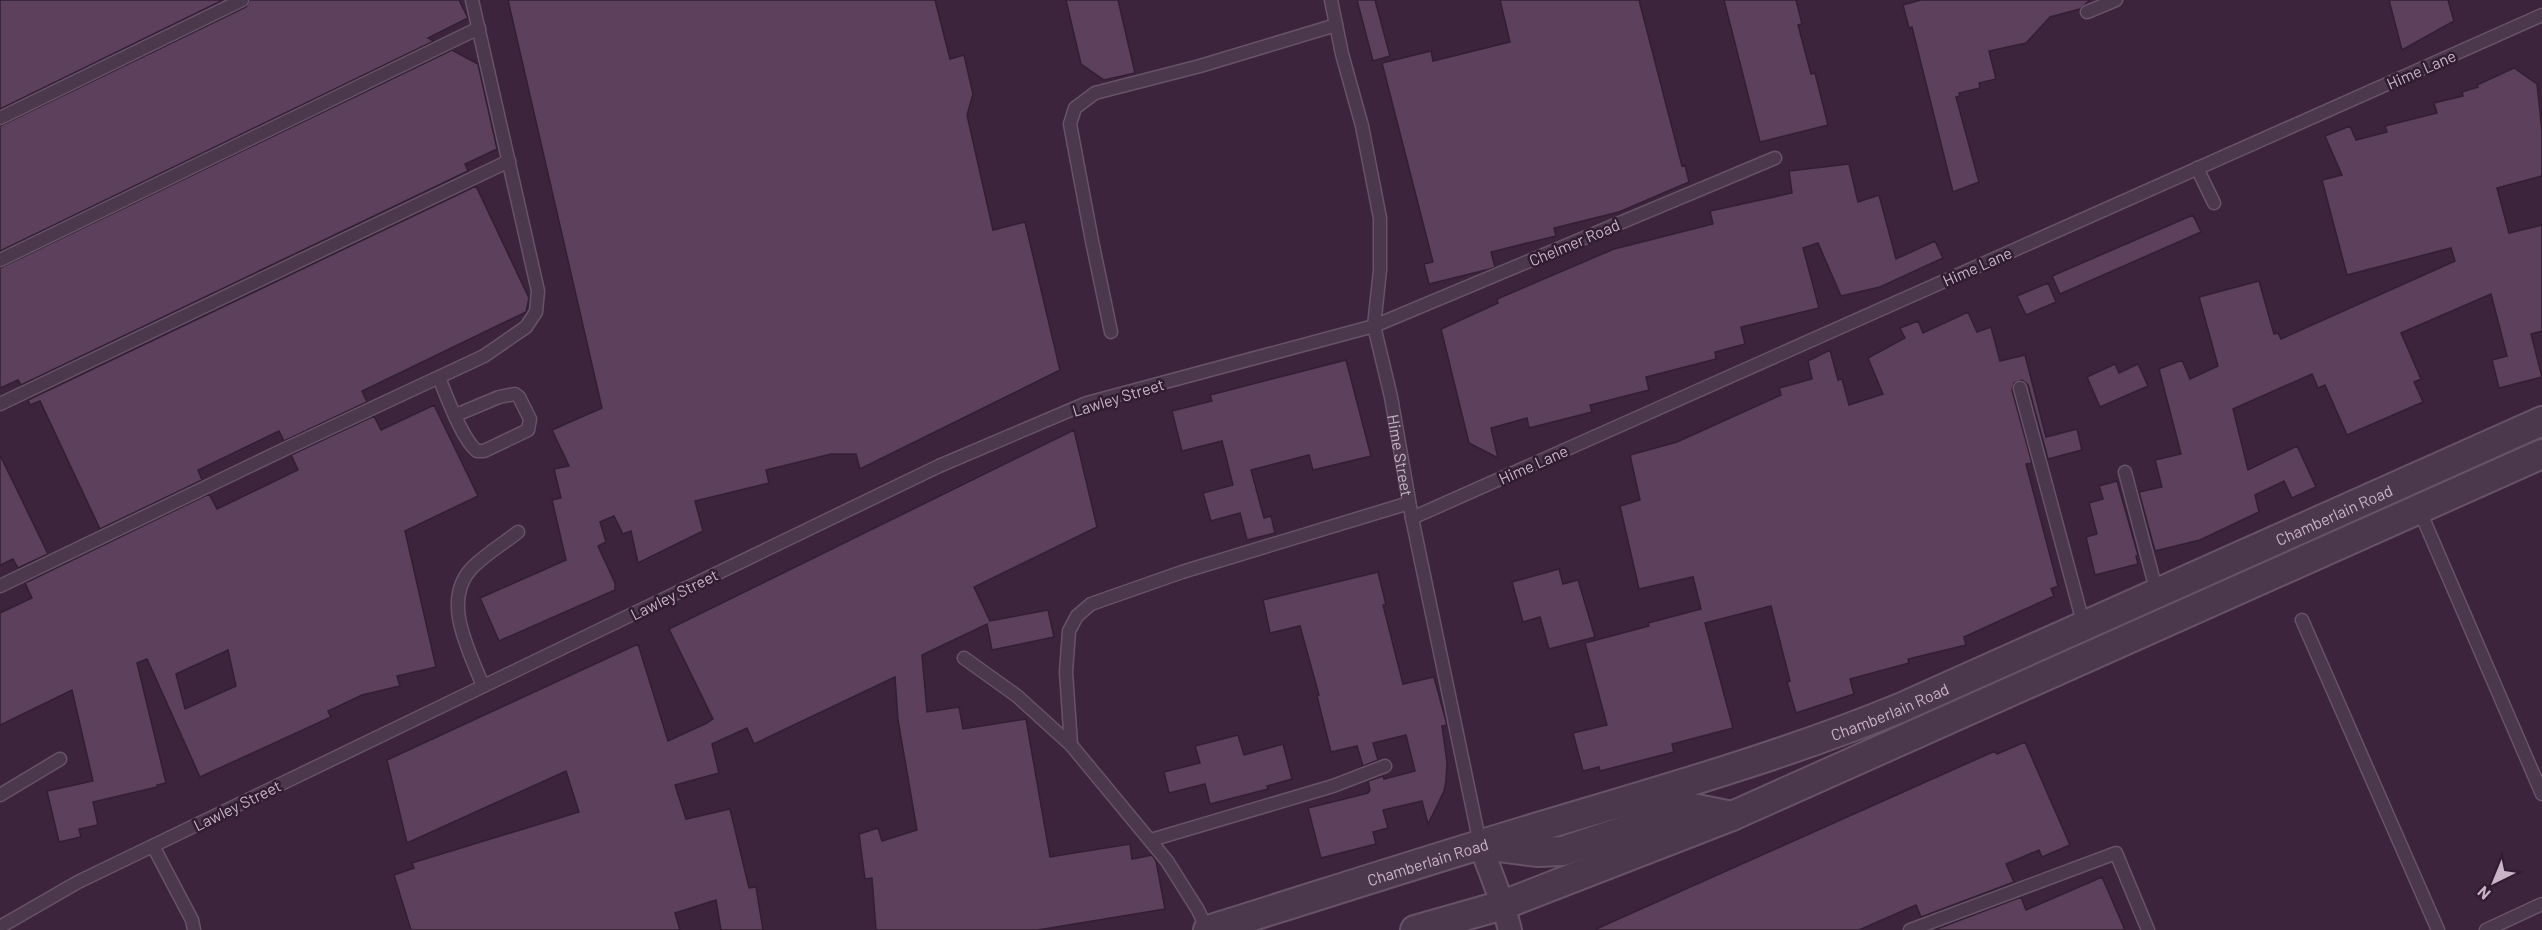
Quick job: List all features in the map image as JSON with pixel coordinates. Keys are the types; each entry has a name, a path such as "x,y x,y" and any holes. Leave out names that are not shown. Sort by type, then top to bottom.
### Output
{"street":[{"name":"Chamberlain Road","path":"1208,930 1480,844 1763,760 1831,736 1900,708 2542,421"},
{"name":"Chamberlain Road","path":"1415,930 1507,917 2542,454"},
{"path":"1763,760 1779,795"},
{"path":"1480,844 1537,852 1563,851 1692,808 1732,816"},
{"name":"Hime Street","path":"1480,844 1507,917"}],"lane":[{"path":"0,118 242,0"},
{"path":"0,586 484,356 512,339 526,327 536,312 538,291 472,0"},
{"name":"Hime Street","path":"1331,0 1342,54 1362,126 1380,218 1380,270 1374,326 1480,844"},
{"path":"2087,12 2116,0"},
{"name":"Hime Lane","path":"1412,518 2542,15"},
{"path":"1112,332 1070,124 1075,108 1095,93 1200,66 1336,25"},
{"path":"0,260 479,28"},
{"name":"Chelmer Road","path":"1374,326 1775,158"},
{"path":"0,404 509,161"},
{"path":"2197,168 2214,203"},
{"name":"Lawley Street","path":"0,927 78,882 939,466 1087,404 1374,326"},
{"path":"439,378 456,416 466,436 477,451 484,451 524,434 530,425 530,419 515,393 499,397 456,416"},
{"path":"2020,388 2084,626"},
{"path":"2125,472 2157,593"},
{"path":"1071,745 1066,665 1069,631 1077,616 1091,604 1182,572 1409,502"},
{"path":"2420,509 2542,794"},
{"path":"483,686 460,624 457,593 471,569 518,532"},
{"path":"2302,620 2438,930"},
{"path":"963,658 1017,696 1071,745 1167,861 1208,930"},
{"path":"0,795 60,759"},
{"path":"1151,840 1334,786 1385,766"},
{"path":"153,846 192,920 194,930"},
{"path":"1910,930 2116,853 2148,930"},
{"path":"2486,930 2542,904"}],"building":[{"path":"0,0 223,0 0,109"},
{"path":"250,0 459,0 468,18 428,38 434,41 0,251 0,126 246,7"},
{"path":"508,0 935,0 950,59 964,55 973,94 967,115 993,230 1025,222 1060,370 860,469 856,454 831,454 766,470 769,483 695,501 703,531 638,563 631,531 623,534 614,516 600,522 606,542 598,546 615,583 615,590 499,641 480,598 566,560 552,500 561,498 554,469 569,466 552,430 602,408"},
{"path":"1066,0 1118,0 1135,73 1104,80 1081,64"},
{"path":"1357,0 1375,0 1390,56 1373,61"},
{"path":"1500,0 1639,0 1682,166 1685,165 1689,182 1619,212 1554,228 1556,236 1491,252 1495,267 1490,269 1429,284 1424,264 1433,262 1382,63 1431,51 1433,61 1510,42"},
{"path":"1724,0 1796,0 1802,24 1798,25 1811,74 1815,73 1828,125 1760,142"},
{"path":"1921,0 2090,0 2080,9 2050,17 2026,43 1989,51 1996,79 1979,83 1980,88 1959,93 1960,96 1956,97 1979,182 1953,192 1912,27 1909,28 1903,5"},
{"path":"2389,0 2448,0 2454,21 2402,50"},
{"path":"452,50 478,64 497,149 465,164 468,171 21,385 18,380 0,388 0,268"},
{"path":"2514,68 2537,84 2542,131 2542,176 2497,188 2509,233 2542,225 2542,331 2531,334 2542,377 2499,388 2492,360 2507,356 2491,294 2401,333 2421,379 2414,382 2423,402 2347,435 2325,385 2318,388 2312,374 2233,409 2248,470 2297,446 2316,487 2292,498 2284,481 2255,495 2259,512 2200,540 2155,551 2139,492 2162,487 2155,460 2181,454 2159,369 2182,360 2190,379 2218,366 2199,297 2259,281 2274,334 2278,333 2281,339 2455,261 2451,248 2347,275 2322,180 2342,175 2325,136 2350,126 2356,140 2387,132 2385,126 2437,113 2434,103 2463,96 2462,92 2478,87 2477,85"},
{"path":"1849,164 1858,202 1879,195 1896,259 1935,241 1943,258 1880,287 1841,296 1818,243 1803,248 1819,308 1741,327 1745,344 1715,352 1716,359 1646,377 1649,390 1590,405 1592,412 1529,428 1527,418 1491,428 1498,458 1469,443 1441,329 1498,303 1497,299 1614,249 1713,224 1710,211 1792,193 1789,171"},
{"path":"476,186 529,298 526,312 362,391 367,402 284,441 279,431 198,470 202,480 100,529 40,401 30,405 28,400"},
{"path":"2193,215 2201,232 2060,294 2052,276"},
{"path":"2048,283 2056,302 2026,315 2017,296"},
{"path":"1968,312 1977,332 1991,327 2000,361 2025,355 2046,437 2077,429 2082,450 2048,459 2028,385 2022,380 2014,383 2012,390 2032,463 2026,464 2058,586 2051,589 2054,596 1964,637 1966,645 1908,659 1909,663 1850,679 1854,694 1796,713 1771,606 1705,623 1733,728 1672,744 1674,752 1600,771 1599,767 1583,771 1573,733 1607,725 1585,643 1701,609 1693,577 1639,589 1620,506 1640,500 1630,455 1677,442 1781,395 1779,388 1812,379 1808,361 1830,350 1838,380 1842,379 1849,405 1883,394 1868,358 1905,338 1900,328 1918,321 1923,333"},
{"path":"1346,360 1371,456 1313,470 1309,455 1251,470 1264,518 1271,516 1275,533 1247,540 1240,513 1211,521 1203,493 1233,485 1222,441 1182,451 1172,411 1212,401 1210,395"},
{"path":"2115,364 2119,373 2138,364 2148,386 2100,407 2087,377"},
{"path":"434,405 478,496 405,531 436,667 397,676 400,686 362,695 328,711 331,717 200,777 147,659 137,663 166,783 93,802 98,825 79,829 81,837 59,842 47,791 93,781 72,690 0,725 0,613 32,598 25,583 209,494 217,509 298,470 291,455 374,416 381,430","holes":["228,650 236,686 185,709 176,674"]},
{"path":"1074,430 1097,527 974,587 990,621 1048,610 1054,637 992,650 987,624 922,655 927,712 959,707 963,729 1026,719 1050,857 1130,844 1132,859 1152,855 1156,861 1165,909 1038,930 876,930 872,878 865,879 859,834 878,828 882,841 917,830 898,720 895,677 754,744 747,728 712,744 719,773 675,785 686,819 730,809 749,888 756,887 763,930 721,930 716,900 675,913 680,930 411,930 394,875 414,868 412,863 579,812 566,771 407,843 387,760 638,644 668,741 707,723 713,719 669,629"},
{"path":"0,455 48,554 18,568 13,559 0,565"},
{"path":"2117,481 2138,555 2136,556 2138,564 2095,575 2086,537 2097,534 2089,503 2103,499 2099,486"},
{"path":"1559,569 1563,584 1578,580 1595,637 1549,649 1540,617 1523,622 1512,582"},
{"path":"1378,572 1386,605 1383,605 1403,684 1434,677 1447,725 1442,726 1447,762 1446,781 1444,791 1428,824 1422,801 1383,810 1388,828 1373,832 1376,844 1321,858 1308,808 1368,793 1370,790 1368,781 1415,771 1406,735 1373,743 1378,760 1363,766 1357,746 1331,752 1317,696 1319,695 1300,626 1270,633 1263,600"},
{"path":"1238,735 1244,755 1283,744 1292,779 1267,786 1268,789 1210,804 1205,784 1169,793 1164,772 1200,763 1195,746"},
{"path":"2025,742 2070,845 2042,857 2039,850 2006,864 2014,882 1921,917 1916,905 1859,930 1594,930 1995,751 1997,754"},
{"path":"2102,877 2125,930 1934,930 2021,897 2026,910"}]}
